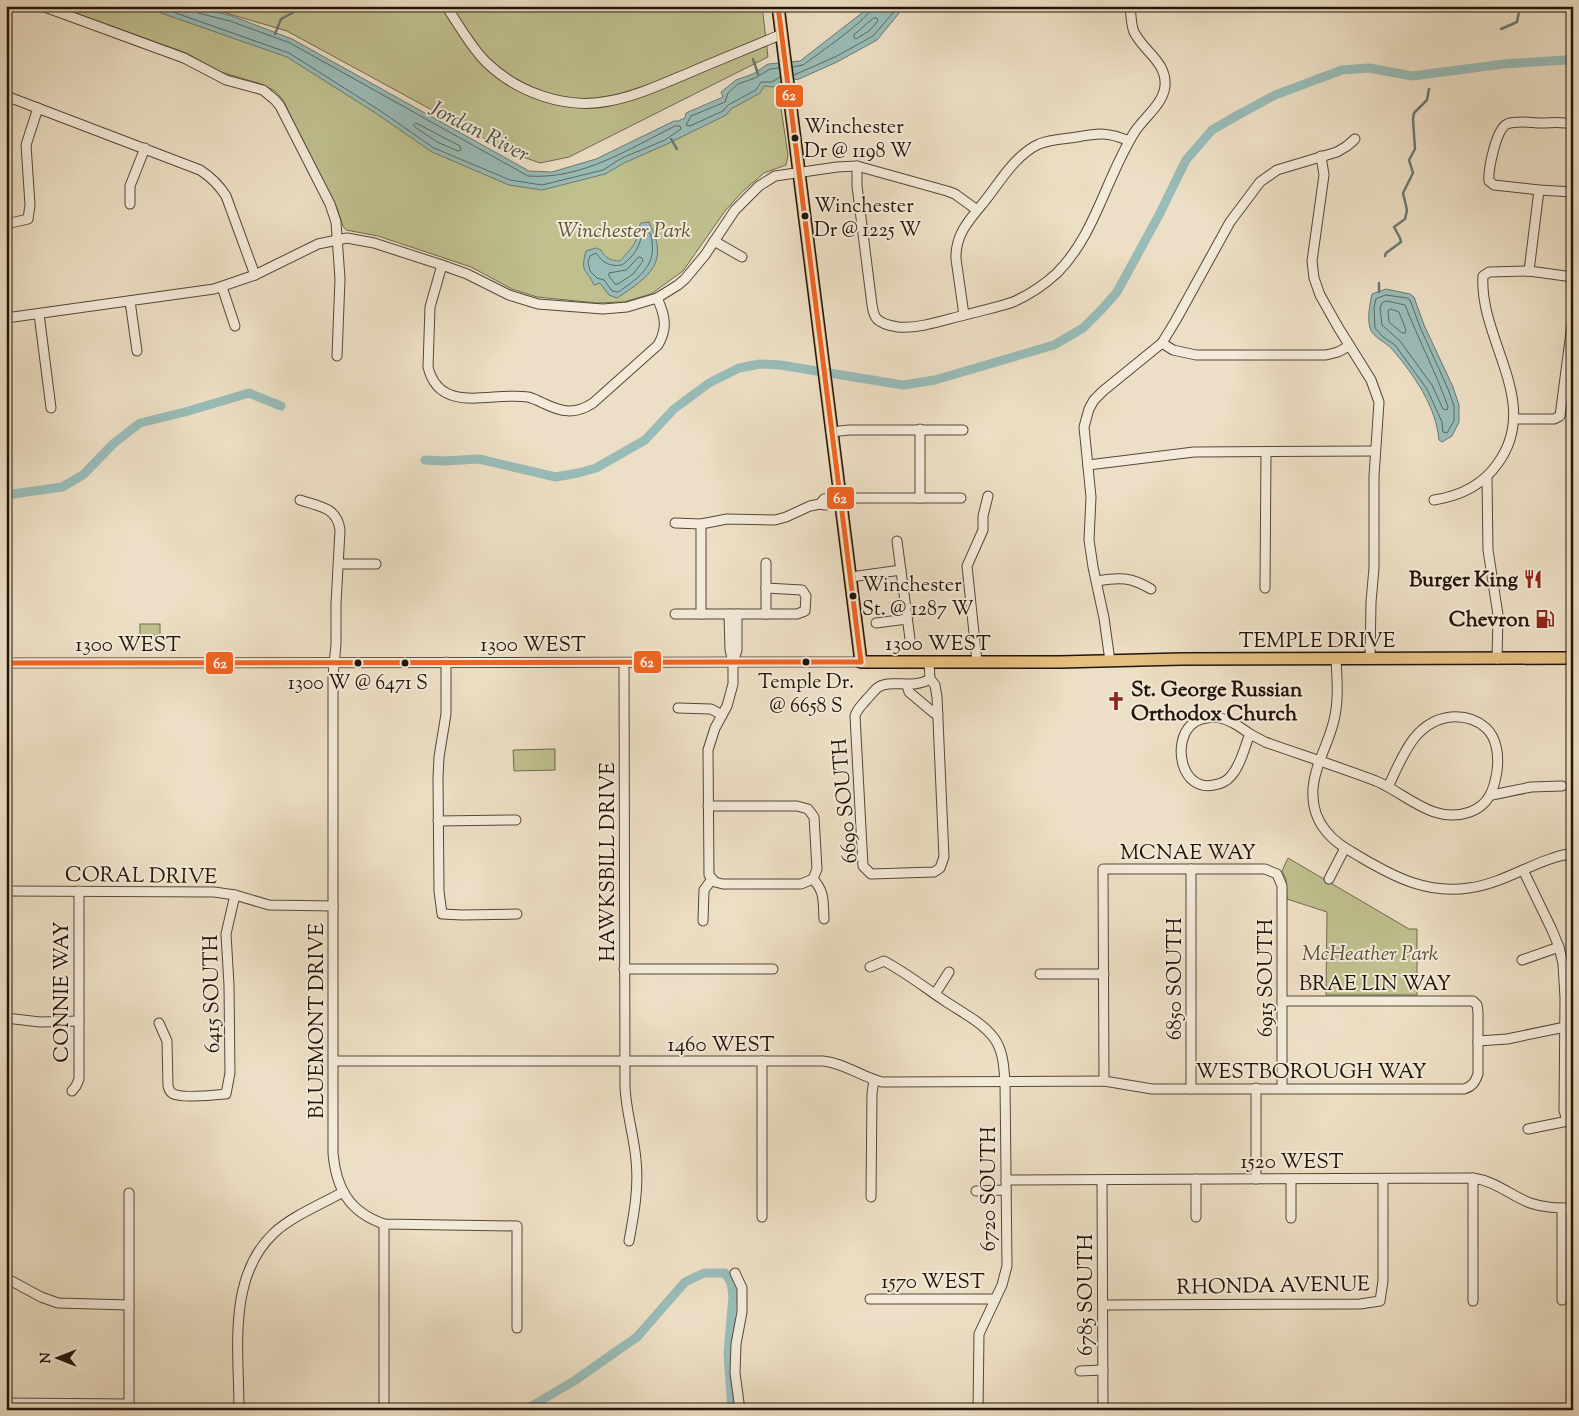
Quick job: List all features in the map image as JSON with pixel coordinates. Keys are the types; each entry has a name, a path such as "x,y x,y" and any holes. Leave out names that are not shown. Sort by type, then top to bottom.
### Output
{"main road":[{"path":"779,7 861,662"},
{"name":"TEMPLE DRIVE","path":"1060,662 1573,658"},
{"name":"1300 WEST","path":"861,662 1060,662"}],"street":[{"path":"42,6 184,58 226,80 256,88 269,94 280,106 330,204 336,222 340,279 337,356"},
{"path":"446,6 467,38 486,61 506,78 527,90 559,101 608,102 642,92 782,34"},
{"path":"779,7 792,6"},
{"path":"857,166 857,186 875,316 886,324 904,327 923,325 1013,302 1037,288 1058,271 1081,240 1129,141 1161,99 1164,91 1164,74 1158,60 1144,47 1133,31 1130,6"},
{"path":"6,96 145,148 200,170 211,177 226,196 255,275"},
{"path":"6,224 28,219 30,205 26,145 38,108"},
{"path":"1573,125 1564,122 1514,122 1505,126 1501,129 1489,173 1489,181 1494,185 1573,192"},
{"path":"964,315 956,259 957,244 962,231 1013,164 1038,145 1052,141 1099,133 1113,135 1129,141"},
{"path":"1110,661 1104,618 1089,546 1091,496 1084,427 1086,417 1094,400 1162,342 1230,222 1254,189 1266,177 1277,170 1337,152 1355,139"},
{"path":"130,204 130,186 145,148"},
{"path":"1321,156 1324,175 1312,270 1320,295 1371,380 1378,397 1380,417 1375,451 1374,568 1371,602 1370,659"},
{"path":"6,318 193,293 255,275 318,244 347,238 364,240 442,265 467,274 509,295 538,304 616,309 637,305 657,298 686,279 700,262 735,210 759,186 774,176 844,166 857,166 951,192 977,210"},
{"path":"1529,271 1539,190"},
{"path":"714,241 742,256"},
{"path":"442,265 431,301 428,367 434,383 441,390 457,397 528,397 562,411 574,412 584,408 658,346 665,322 657,298"},
{"path":"1434,500 1459,494 1487,478 1507,449 1511,438 1515,418 1507,373 1486,314 1483,300 1483,276 1489,272 1529,271 1573,277"},
{"path":"222,286 234,326"},
{"path":"130,301 137,351"},
{"path":"39,314 51,408"},
{"path":"1515,418 1558,417 1560,414 1570,359 1573,317"},
{"path":"1162,342 1173,350 1196,355 1326,355 1350,346"},
{"path":"831,432 849,430 963,430"},
{"path":"920,430 920,498"},
{"path":"1088,465 1194,452 1375,451"},
{"path":"1265,588 1266,452"},
{"path":"1487,478 1488,550 1498,615 1497,659"},
{"path":"977,662 967,566 983,530 983,516 988,496"},
{"path":"676,522 701,524 727,519 775,520 810,506 832,504 840,499 961,498"},
{"name":"BLUEMONT DRIVE","path":"300,500 327,509 336,515 339,520 340,530 333,676 334,1167 343,1192 350,1203 365,1216 384,1224 517,1226 517,1328"},
{"path":"700,614 701,524"},
{"path":"897,540 910,639"},
{"path":"766,563 766,614"},
{"path":"339,564 376,564"},
{"path":"851,577 901,570"},
{"path":"1097,581 1112,578 1130,579 1151,589"},
{"path":"676,614 797,614 803,612 806,608 805,593 802,590 766,588"},
{"path":"708,806 797,806 808,809 814,817 817,870 813,879 801,884 723,884 718,883 709,875 708,865 708,806 708,750 710,739 730,697 733,684 733,662 730,650 733,614"},
{"path":"876,623 907,619"},
{"path":"1336,659 1336,710 1332,728 1319,761 1313,788 1316,814 1326,832 1345,848 1399,879 1433,889 1455,890 1483,886 1545,860 1573,853"},
{"path":"446,662 446,714 439,771 438,820 439,891 442,914 517,914"},
{"name":"1300 WEST","path":"6,663 861,662"},
{"name":"6690 SOUTH","path":"929,662 930,679 935,685 938,715 944,857 940,868 934,872 871,874 864,866 855,716 859,708 878,688 885,684 923,684 930,679"},
{"name":"HAWKSBILL DRIVE","path":"624,663 626,1106 636,1160 636,1197 629,1241"},
{"path":"907,685 909,692 938,715"},
{"path":"678,708 711,708 722,715"},
{"path":"1250,734 1239,763 1231,777 1220,784 1210,786 1197,784 1188,778 1183,765 1182,744 1185,734 1192,724 1204,718 1226,719 1265,742 1388,787 1435,814 1447,816 1462,815 1483,805 1492,795 1498,766 1495,743 1487,729 1474,720 1458,717 1440,718 1421,729 1404,754 1388,787"},
{"path":"1492,795 1531,787 1562,786"},
{"path":"438,820 516,820"},
{"path":"1328,879 1345,848"},
{"name":"MCNAE WAY","path":"1104,974 1103,869 1266,869 1272,871"},
{"name":"6850 SOUTH","path":"1191,1089 1192,869"},
{"path":"1523,870 1559,947 1564,981 1564,1110 1570,1121 1528,1129"},
{"name":"6915 SOUTH","path":"1272,871 1280,879 1282,886 1282,1088"},
{"path":"703,921 704,890 712,879"},
{"path":"813,879 823,892 824,919"},
{"name":"CONNIE WAY","path":"72,1091 79,1079 79,891"},
{"name":"CORAL DRIVE","path":"6,892 214,892 235,895 269,905 333,906"},
{"name":"6415 SOUTH","path":"159,1023 167,1041 168,1086 170,1092 176,1095 205,1096 226,1094 230,1063 229,979 226,934 235,895"},
{"path":"1522,960 1559,947"},
{"name":"6720 SOUTH","path":"870,967 884,961 935,994 987,1031 995,1039 1003,1059 1005,1082 1007,1266 1002,1284 979,1334 978,1410"},
{"path":"624,969 773,969"},
{"path":"935,994 949,972"},
{"path":"1040,974 1104,974 1104,1081"},
{"name":"BRAE LIN WAY","path":"1282,1000 1468,1000"},
{"name":"WESTBOROUGH WAY","path":"1104,1081 1136,1088 1464,1089 1474,1083 1478,1074 1477,1005 1468,1000"},
{"path":"6,1018 40,1022 79,1021"},
{"path":"1478,1041 1506,1039 1565,1027"},
{"path":"762,1061 762,1217"},
{"name":"1460 WEST","path":"334,1062 831,1062 874,1080 891,1083 1104,1081"},
{"path":"871,1197 872,1092 874,1080"},
{"path":"1256,1088 1256,1179"},
{"path":"1473,1178 1473,1301"},
{"name":"1520 WEST","path":"1006,1180 1473,1178 1489,1181 1537,1205 1573,1208"},
{"path":"1196,1179 1196,1217"},
{"path":"1291,1179 1291,1218"},
{"name":"RHONDA AVENUE","path":"1103,1305 1360,1304 1380,1301 1383,1281 1383,1179"},
{"name":"6785 SOUTH","path":"1102,1180 1103,1410"},
{"path":"976,1191 1006,1190"},
{"path":"239,1410 239,1313 244,1281 250,1268 262,1246 274,1232 343,1192"},
{"path":"6,1403 129,1407 129,1193"},
{"path":"1562,1208 1562,1300"},
{"path":"384,1224 384,1410"},
{"path":"735,1274 742,1288 742,1312 736,1344 735,1373 740,1410"},
{"path":"6,1278 41,1297 58,1303 129,1305"},
{"name":"1570 WEST","path":"870,1299 995,1299"},
{"path":"1080,1371 1103,1370"}],"green space":[{"name":"Winchester Park","path":"56,6 144,6 277,48 522,179 586,173 776,75 788,155 786,165 764,173 742,192 725,211 683,271 651,294 624,302 597,303 537,297 512,289 471,267 378,236 346,230 283,100 275,91 261,84 221,72 186,53"},
{"path":"202,6 762,6 768,57 569,157 540,163 509,152 287,31"},
{"path":"140,624 160,624 160,637 140,637"},
{"path":"555,749 555,770 514,771 513,750"},
{"name":"McHeather Park","path":"1288,858 1409,929 1417,929 1417,995 1326,995 1327,912 1287,899 1286,879 1282,871"}],"water":[{"path":"141,6 190,6 232,16 292,39 529,171 552,172 596,159 674,121 685,118 686,113 723,97 721,92 736,80 753,74 768,64 800,61 871,6 905,6 877,40 837,62 799,79 781,82 773,87 764,86 760,93 731,109 726,115 624,163 605,174 542,190 509,185 432,152 377,114 287,57"},
{"path":"649,222 658,248 657,258 647,275 617,298 609,295 600,283 594,285 584,267 586,251 596,248 609,258 620,261 635,243 641,223"},
{"path":"1386,289 1410,294 1414,297 1424,325 1453,387 1459,405 1459,422 1452,436 1442,442 1439,440 1429,403 1416,380 1392,349 1374,335 1370,328 1369,315 1372,294"}],"waterway":[{"path":"275,34 281,19 305,6"},
{"path":"1501,29 1517,22 1520,6"},
{"path":"753,59 758,74"},
{"path":"425,460 479,459 556,477 578,473 596,468 645,440 674,409 709,383 739,368 760,364 780,365 903,385 935,380 1054,345 1083,328 1117,292 1159,215 1186,160 1212,130 1238,115 1275,95 1342,70 1369,68 1412,76 1504,64 1564,60 1573,62"},
{"path":"1385,256 1386,253 1401,242 1394,227 1405,219 1407,210 1403,193 1413,173 1409,160 1415,149 1414,113 1427,100 1429,89"},
{"path":"671,139 677,149"},
{"path":"1379,283 1379,292"},
{"path":"6,495 62,487 83,475 114,443 140,423 249,393 281,406"},
{"path":"525,1410 574,1381 637,1337 685,1282 704,1273 725,1273 731,1283 733,1296 728,1353 732,1410"}],"transit line":[{"name":"62","path":"778,6 861,662"},
{"name":"62","path":"6,663 861,662"}],"place":[{"name":"Winchester Dr @ 1198 W","path":"795,138"},
{"name":"Winchester Dr @ 1225 W","path":"805,216"},
{"name":"Burger King","path":"1533,579"},
{"name":"Winchester St. @ 1287 W","path":"853,596"},
{"name":"Chevron","path":"1545,619"},
{"name":"Temple Dr. @ 6658 S","path":"806,662"},
{"name":"1300 W @ 6471 S","path":"358,663"},
{"name":"St. George Russian Orthodox Church","path":"1116,701"}],"water label":[{"name":"Jordan River","path":"480,130"}]}
